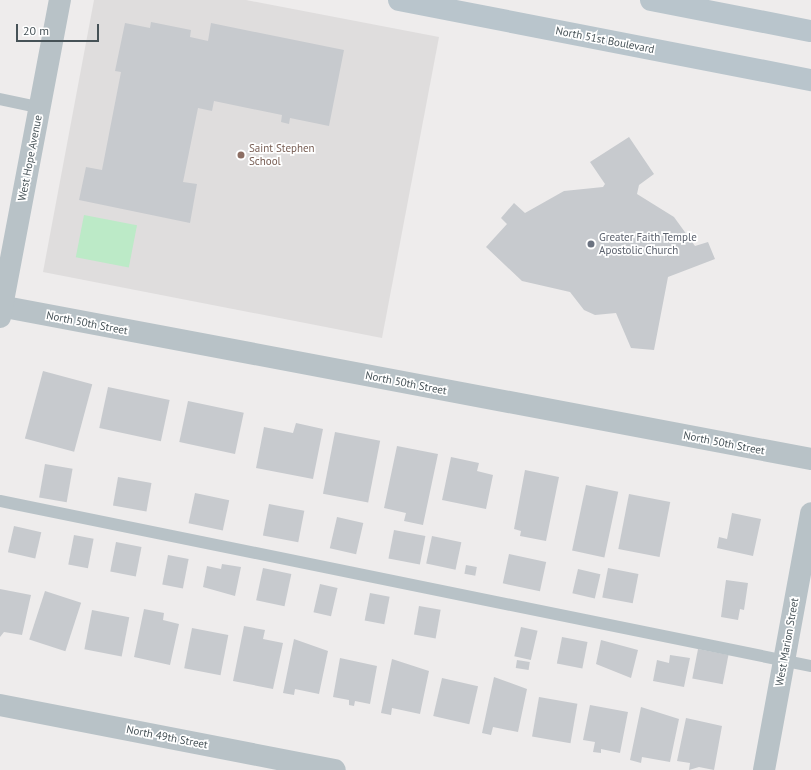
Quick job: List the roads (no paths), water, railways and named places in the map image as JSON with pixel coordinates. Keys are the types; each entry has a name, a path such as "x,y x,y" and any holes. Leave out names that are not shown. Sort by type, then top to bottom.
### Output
{"street":[{"name":"West Hope Avenue","path":"1,310 60,0"},
{"name":"North 51st Boulevard","path":"399,0 811,80"},
{"path":"651,0 811,31"},
{"name":"North 50th Street","path":"1,310 811,459"},
{"name":"West Marion Street","path":"764,770 811,514"},
{"name":"North 49th Street","path":"0,705 335,770"}],"lane":[{"path":"0,99 40,107"},
{"path":"0,501 811,666"}],"place":[{"name":"Saint Stephen School","path":"241,155"},
{"name":"Greater Faith Temple Apostolic Church","path":"591,244"}]}
